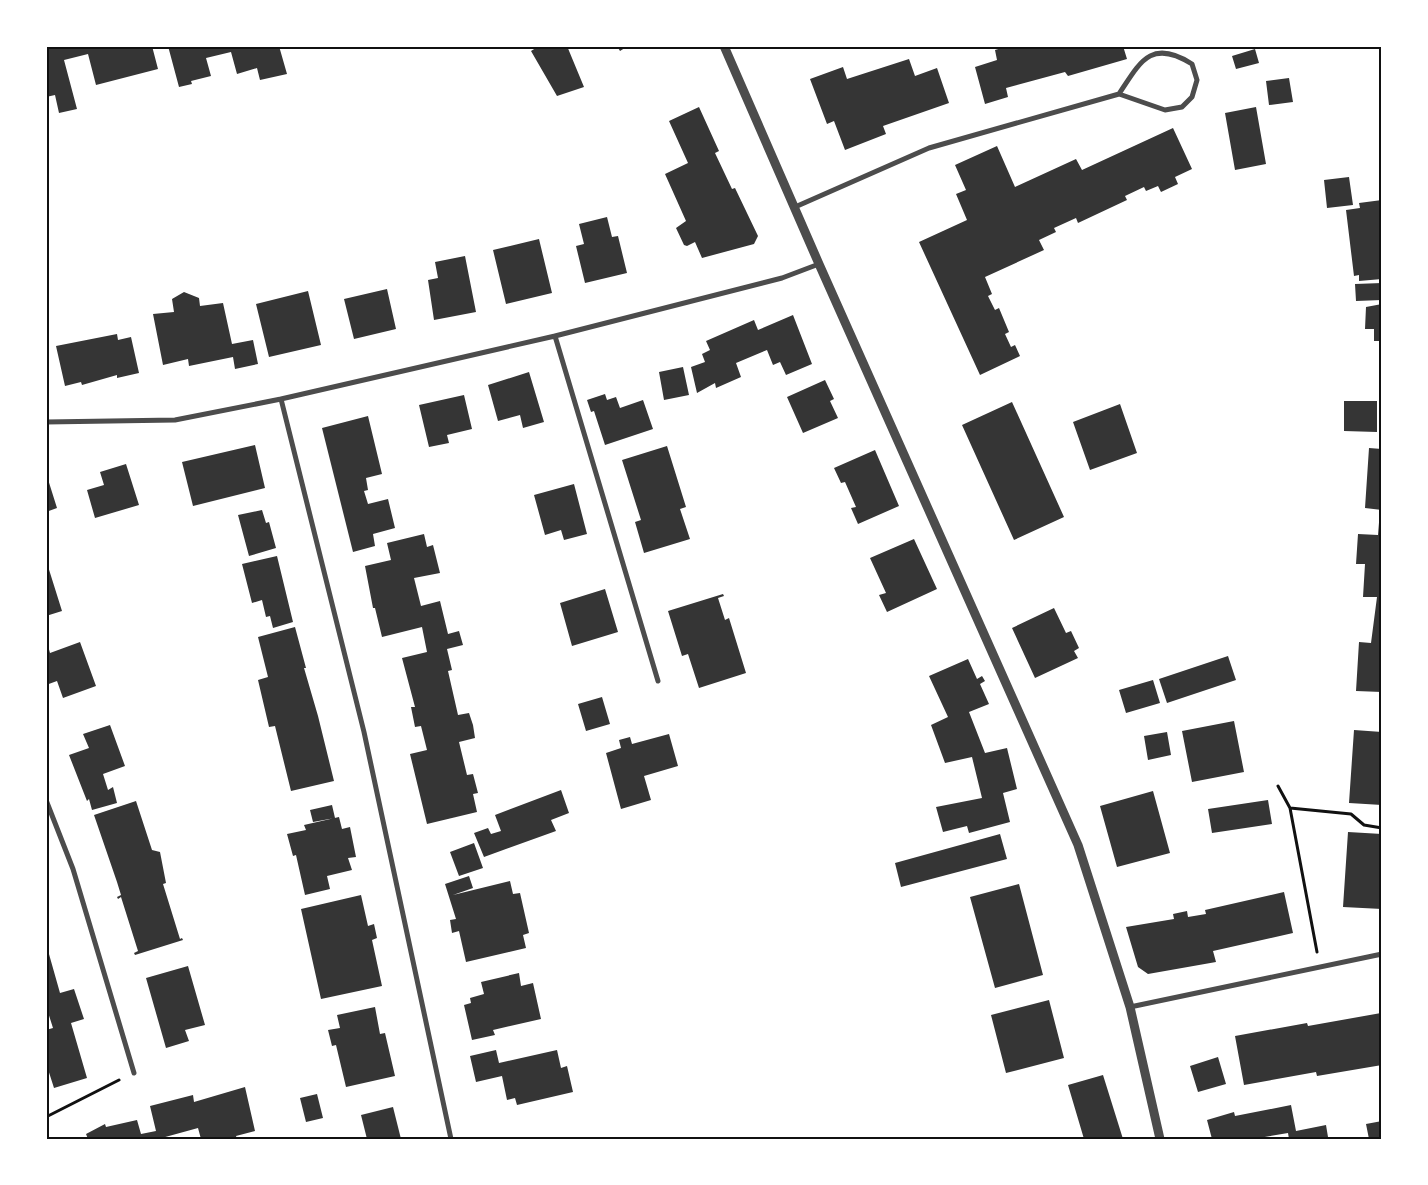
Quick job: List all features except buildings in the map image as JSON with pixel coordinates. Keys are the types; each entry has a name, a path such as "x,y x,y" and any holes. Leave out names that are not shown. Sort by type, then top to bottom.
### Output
{"street":[{"path":"724,46 819,264 1060,801 1080,852 1130,1007 1160,1139"},
{"path":"795,207 929,148 1119,94 1165,110 1182,107 1192,97 1197,80 1192,64 1179,55 1165,53 1148,56 1139,64 1119,94"},
{"path":"46,422 174,420 281,399 555,336 782,278 819,264"},
{"path":"555,336 658,681"},
{"path":"281,399 364,732 451,1139"},
{"path":"46,800 73,868 134,1073"},
{"path":"1130,1007 1382,954"}],"path":[{"path":"1278,786 1290,808 1320,967"},
{"path":"1290,808 1351,814 1364,825 1382,828"},
{"path":"46,1117 134,1073"}]}
